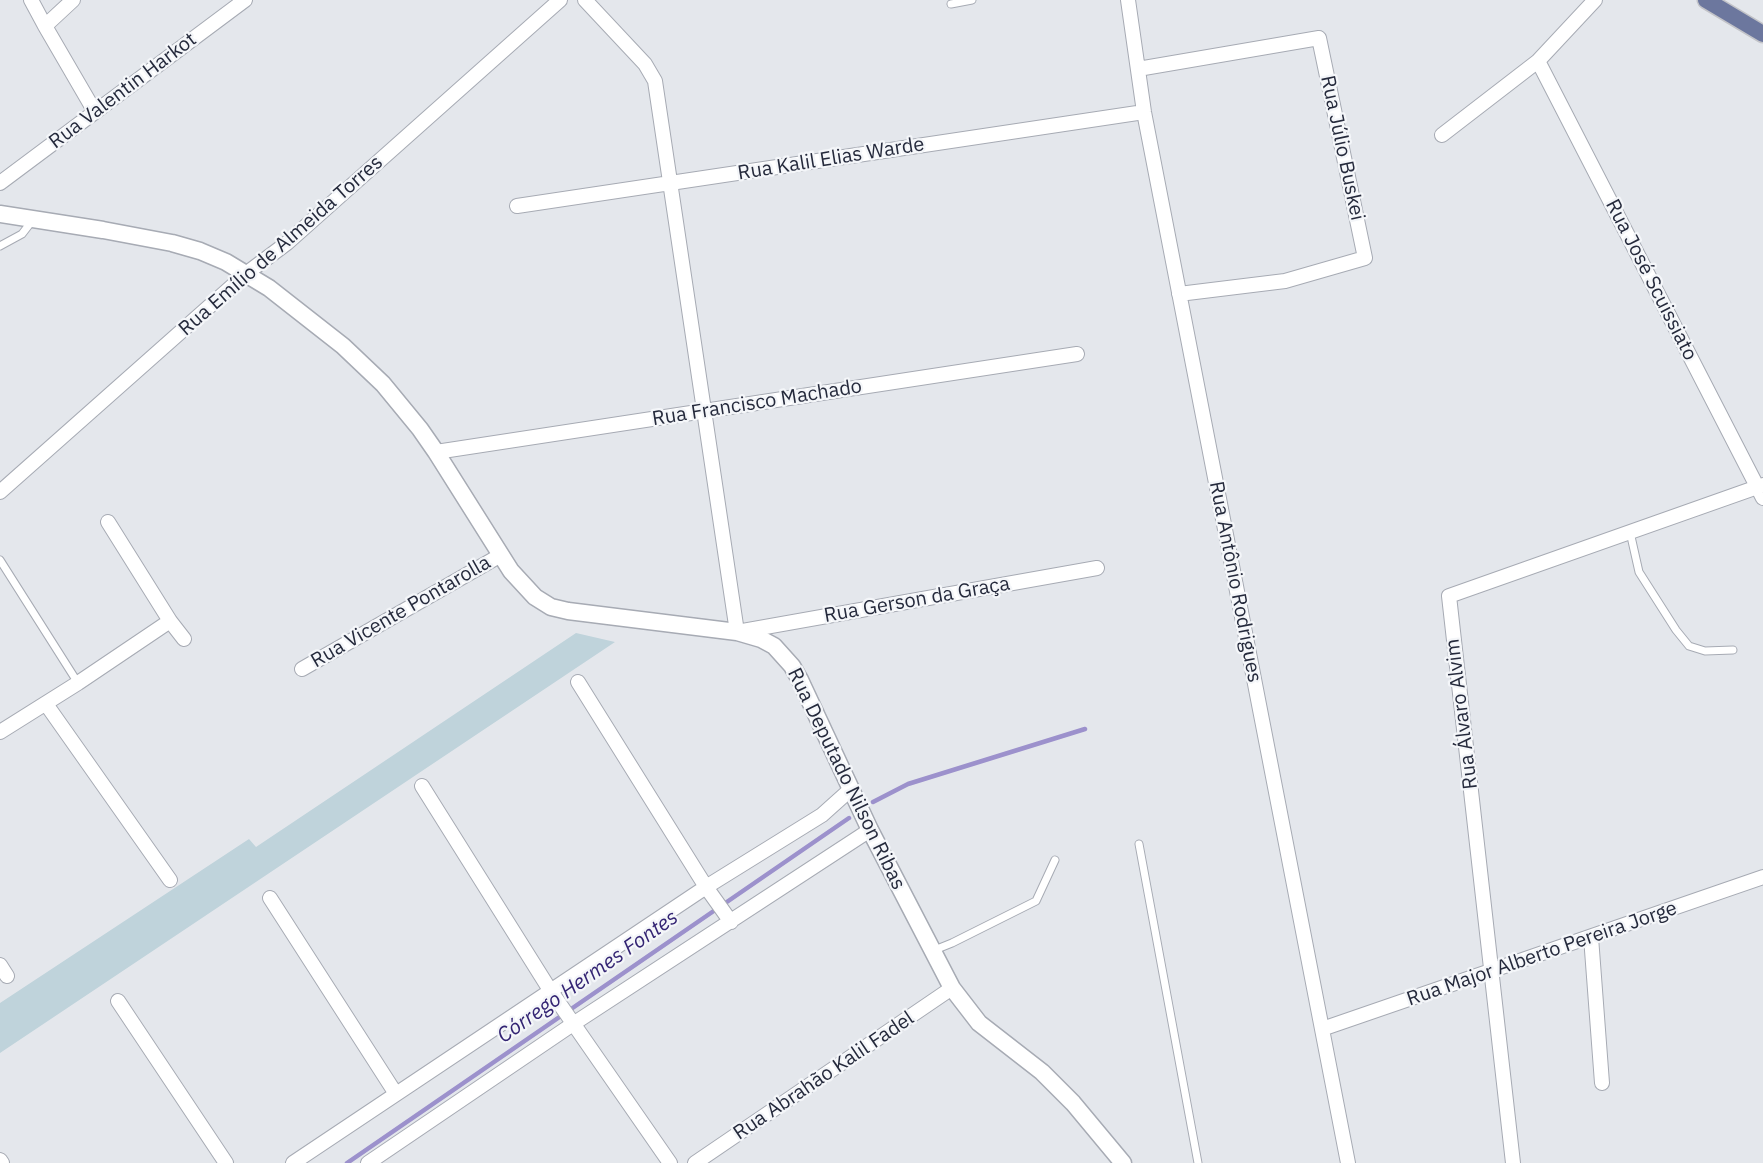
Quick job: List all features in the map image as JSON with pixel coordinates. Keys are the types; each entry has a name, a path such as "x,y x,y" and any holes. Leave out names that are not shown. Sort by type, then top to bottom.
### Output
{"main road":[{"path":"1706,0 1763,34"}],"street":[{"path":"31,0 95,112"},
{"path":"45,26 73,0"},
{"name":"Rua Valentin Harkot","path":"0,183 245,0"},
{"name":"Rua Emílio de Almeida Torres","path":"0,492 247,273 287,243 560,0"},
{"path":"585,0 651,72 657,91 737,632"},
{"name":"Rua Antônio Rodrigues","path":"1128,0 1144,112 1348,1163"},
{"path":"1442,135 1538,61 1595,0"},
{"name":"Rua Júlio Buskei","path":"1138,69 1319,38 1365,258 1286,281 1179,294"},
{"name":"Rua José Scuissiato","path":"1538,61 1761,490"},
{"name":"Rua Kalil Elias Warde","path":"517,206 1144,112"},
{"name":"Rua Deputado Nilson Ribas","path":"0,214 103,230 172,243 200,251 247,273 299,310 366,366 403,407 436,452 521,584 551,607 737,632 761,639 774,646 792,666 800,680 870,830 952,988 979,1023 1042,1072 1073,1103 1124,1163"},
{"name":"Rua Francisco Machado","path":"436,452 1077,354"},
{"name":"Rua Álvaro Alvim","path":"1513,1163 1449,596 1630,532 1761,490"},
{"path":"108,522 170,621 184,639"},
{"name":"Rua Vicente Pontarolla","path":"302,669 501,555"},
{"name":"Rua Gerson da Graça","path":"737,632 1097,568"},
{"path":"0,732 170,621"},
{"path":"578,682 731,922"},
{"path":"46,704 170,880"},
{"path":"422,786 550,990 670,1163"},
{"path":"293,1163 706,886 822,815 851,789"},
{"path":"368,1163 573,1024 870,830"},
{"name":"Rua Major Alberto Pereira Jorge","path":"1322,1029 1763,877"},
{"path":"270,898 396,1094"},
{"path":"1591,937 1602,1083"},
{"name":"Rua Abrahão Kalil Fadel","path":"695,1163 952,988"},
{"path":"118,1001 226,1163"}],"lane":[{"path":"951,4 972,0"},
{"path":"0,246 22,234 34,219"},
{"path":"1630,532 1640,572 1676,630 1689,646 1705,651 1733,650"},
{"path":"0,560 78,683"},
{"path":"1139,844 1198,1163"},
{"path":"932,951 1036,901 1055,860"}],"shaded area":[{"path":"576,633 615,642 0,1053 0,1003 249,839 256,847"}],"waterway":[{"path":"873,802 908,784 1085,729"},
{"name":"Córrego Hermes Fontes","path":"347,1163 849,818"}]}
